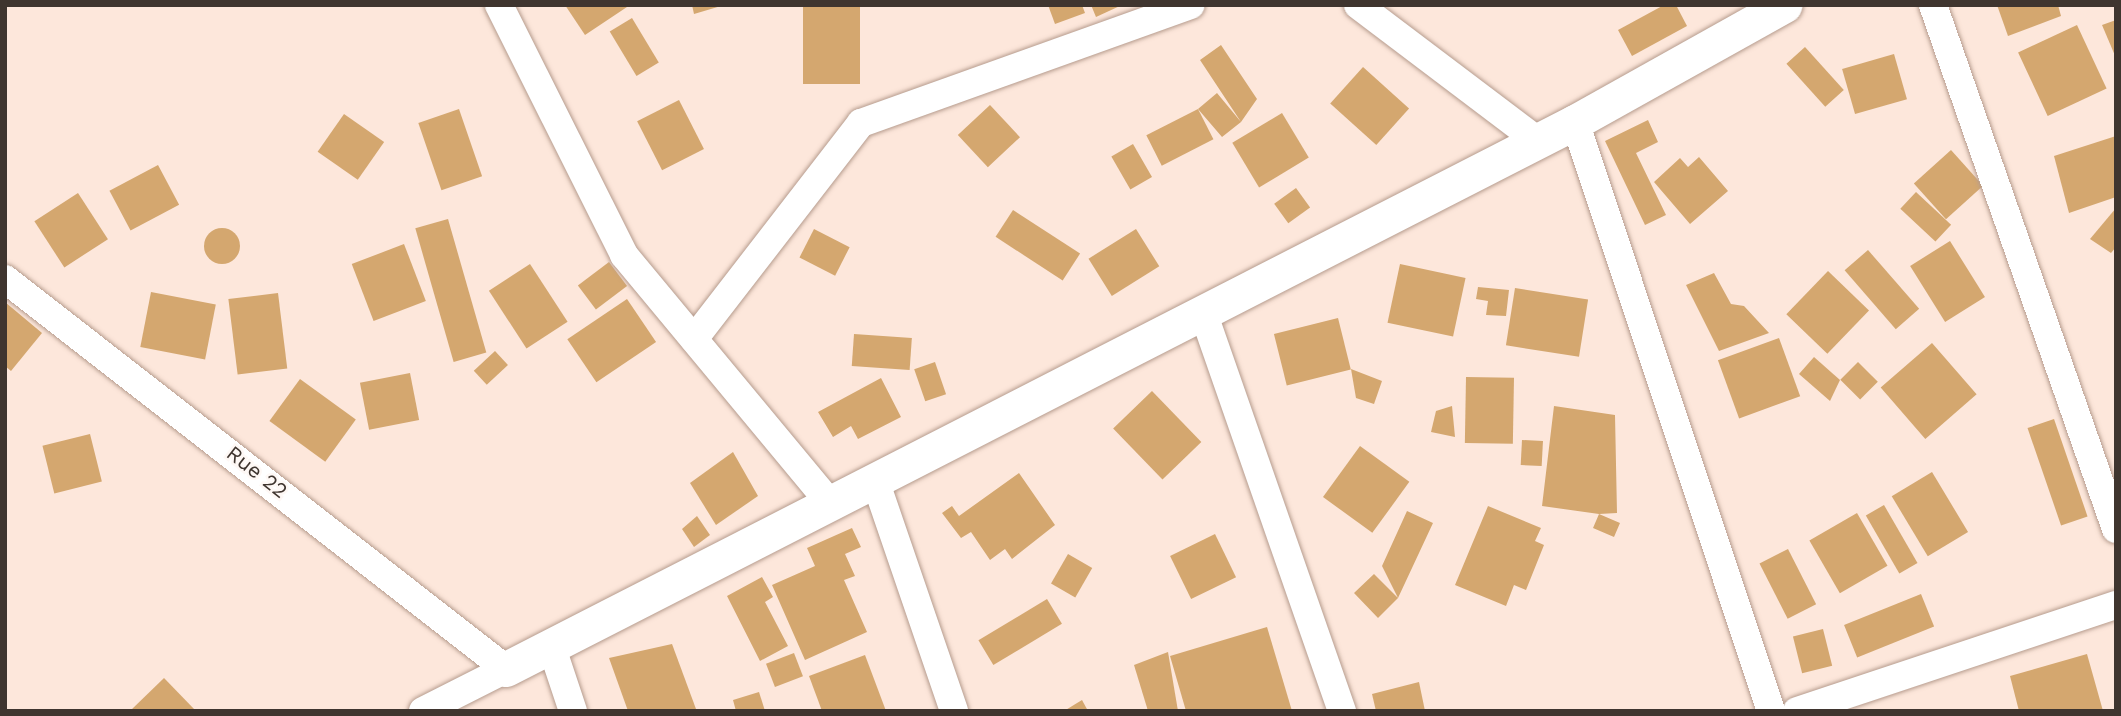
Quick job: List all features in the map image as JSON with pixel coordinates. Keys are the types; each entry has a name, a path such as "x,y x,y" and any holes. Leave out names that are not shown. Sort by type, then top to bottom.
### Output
{"street":[{"path":"499,5 624,255 830,503"},
{"path":"694,339 861,123 1191,5"},
{"path":"1358,5 1538,141"},
{"path":"423,711 1575,122 1784,5"},
{"path":"1934,5 2116,529"},
{"path":"1575,122 1771,711"},
{"name":"Rue 22","path":"5,279 506,669"},
{"path":"1203,312 1342,711"},
{"path":"875,480 954,711"},
{"path":"1797,711 2116,604"},
{"path":"551,645 573,711"}],"building":[{"path":"565,5 630,5 585,35"},
{"path":"692,5 721,5 721,6 694,14"},
{"path":"803,5 860,5 860,84 803,84"},
{"path":"1048,5 1082,5 1085,13 1055,24"},
{"path":"1091,5 1122,5 1096,17"},
{"path":"1664,5 1676,5 1687,26 1632,56 1618,30"},
{"path":"1997,5 2058,5 2061,16 2008,36"},
{"path":"632,18 659,63 636,76 610,31"},
{"path":"2116,20 2116,58 2102,25"},
{"path":"2077,25 2107,88 2048,116 2018,52"},
{"path":"1221,45 1257,99 1241,122 1200,60"},
{"path":"1805,47 1844,90 1825,107 1786,64"},
{"path":"1894,54 1907,99 1855,114 1842,69"},
{"path":"1363,67 1409,108 1376,145 1330,103"},
{"path":"1217,93 1241,122 1222,137 1198,109"},
{"path":"679,100 704,149 662,170 637,121"},
{"path":"990,105 1020,137 988,167 958,135"},
{"path":"459,109 482,176 441,190 418,123"},
{"path":"1198,109 1213,139 1162,166 1146,135"},
{"path":"1282,113 1309,158 1259,187 1232,143"},
{"path":"344,114 384,142 358,180 318,152"},
{"path":"1648,120 1658,142 1636,153 1666,215 1645,225 1605,141"},
{"path":"2116,136 2116,197 2069,213 2054,156"},
{"path":"1133,144 1152,177 1130,189 1111,157"},
{"path":"1951,150 1983,186 1946,219 1914,183"},
{"path":"1699,157 1728,191 1690,224 1654,182 1680,158 1688,167"},
{"path":"158,165 179,205 131,231 109,191"},
{"path":"1296,188 1310,207 1288,223 1274,204"},
{"path":"1916,192 1951,225 1935,242 1900,209"},
{"path":"78,193 108,239 64,267 34,221"},
{"path":"2116,208 2116,247 2111,253 2090,239"},
{"path":"1013,210 1080,254 1063,280 996,237"},
{"path":"448,219 486,353 454,362 415,228"},
{"path":"222,228 234,234 240,246 234,258 222,264 210,258 204,246 210,234"},
{"path":"814,229 850,247 835,276 799,258"},
{"path":"1136,229 1159,266 1112,296 1089,259"},
{"path":"1950,241 1985,297 1945,322 1910,266"},
{"path":"404,244 426,301 374,321 352,264"},
{"path":"1868,250 1919,309 1896,329 1845,270"},
{"path":"609,262 627,286 596,309 578,285"},
{"path":"530,264 568,322 526,349 489,291"},
{"path":"1400,264 1466,278 1453,337 1388,323"},
{"path":"1828,271 1869,311 1827,354 1786,314"},
{"path":"1714,273 1731,304 1744,306 1769,333 1719,351 1686,285"},
{"path":"1478,287 1509,290 1506,316 1486,315 1488,301 1476,299"},
{"path":"1515,288 1588,300 1579,357 1506,345"},
{"path":"151,292 216,305 205,360 140,347"},
{"path":"278,293 287,368 238,375 228,299"},
{"path":"627,299 656,342 596,382 567,339"},
{"path":"5,302 42,333 11,371 5,366"},
{"path":"1338,318 1351,369 1287,385 1274,334"},
{"path":"854,334 912,338 910,370 852,366"},
{"path":"1779,338 1800,396 1739,418 1718,360"},
{"path":"1932,343 1977,394 1925,439 1881,388"},
{"path":"495,351 508,365 487,385 474,371"},
{"path":"1814,357 1840,380 1830,401 1799,374"},
{"path":"935,362 946,394 925,401 914,369"},
{"path":"1858,362 1878,382 1860,399 1840,380"},
{"path":"1351,369 1382,381 1374,404 1356,398"},
{"path":"410,373 419,420 369,430 360,383"},
{"path":"1466,377 1514,378 1513,444 1465,443"},
{"path":"881,378 901,417 858,439 851,426 833,437 818,412"},
{"path":"300,379 356,420 325,462 269,421"},
{"path":"1152,391 1201,442 1162,480 1113,429"},
{"path":"1452,406 1455,437 1431,432 1436,411"},
{"path":"1554,406 1615,415 1617,513 1599,514 1542,506"},
{"path":"2054,419 2088,516 2061,526 2028,428"},
{"path":"90,434 102,482 54,493 42,446"},
{"path":"1522,440 1543,441 1542,466 1521,465"},
{"path":"1360,446 1409,482 1372,533 1323,497"},
{"path":"733,452 758,496 716,525 690,483"},
{"path":"1932,472 1968,532 1928,556 1892,496"},
{"path":"1019,473 1055,525 1012,559 1005,549 990,560 971,532 961,538 942,513 952,506 959,516"},
{"path":"1884,505 1918,563 1899,574 1866,516"},
{"path":"1488,506 1541,528 1535,541 1544,545 1526,590 1514,585 1506,606 1455,585"},
{"path":"1407,511 1433,523 1398,598 1382,566"},
{"path":"1857,513 1888,566 1840,593 1809,540"},
{"path":"1599,514 1620,523 1614,537 1593,528"},
{"path":"697,516 710,535 694,547 682,529"},
{"path":"852,528 861,547 845,554 855,576 844,580 867,632 805,660 772,585 815,566 807,548"},
{"path":"1215,534 1236,577 1191,599 1170,556"},
{"path":"1788,549 1816,604 1788,619 1759,564"},
{"path":"1068,554 1092,568 1075,597 1051,583"},
{"path":"1374,574 1398,598 1378,618 1354,593"},
{"path":"762,577 773,597 765,602 788,646 760,661 727,596"},
{"path":"1921,594 1934,626 1857,658 1844,625"},
{"path":"1047,599 1062,624 993,665 978,640"},
{"path":"1267,627 1292,711 1186,711 1170,656"},
{"path":"1823,629 1832,666 1802,673 1793,636"},
{"path":"672,644 696,709 628,711 609,658"},
{"path":"1168,652 1178,711 1148,711 1134,665"},
{"path":"794,653 803,676 775,687 766,664"},
{"path":"2087,654 2103,711 2019,711 2010,676"},
{"path":"865,655 886,711 822,711 809,676"},
{"path":"164,678 196,711 130,711"},
{"path":"1419,682 1425,711 1376,711 1372,694"},
{"path":"759,692 765,711 736,711 733,700"},
{"path":"1082,700 1088,711 1064,711"}]}
